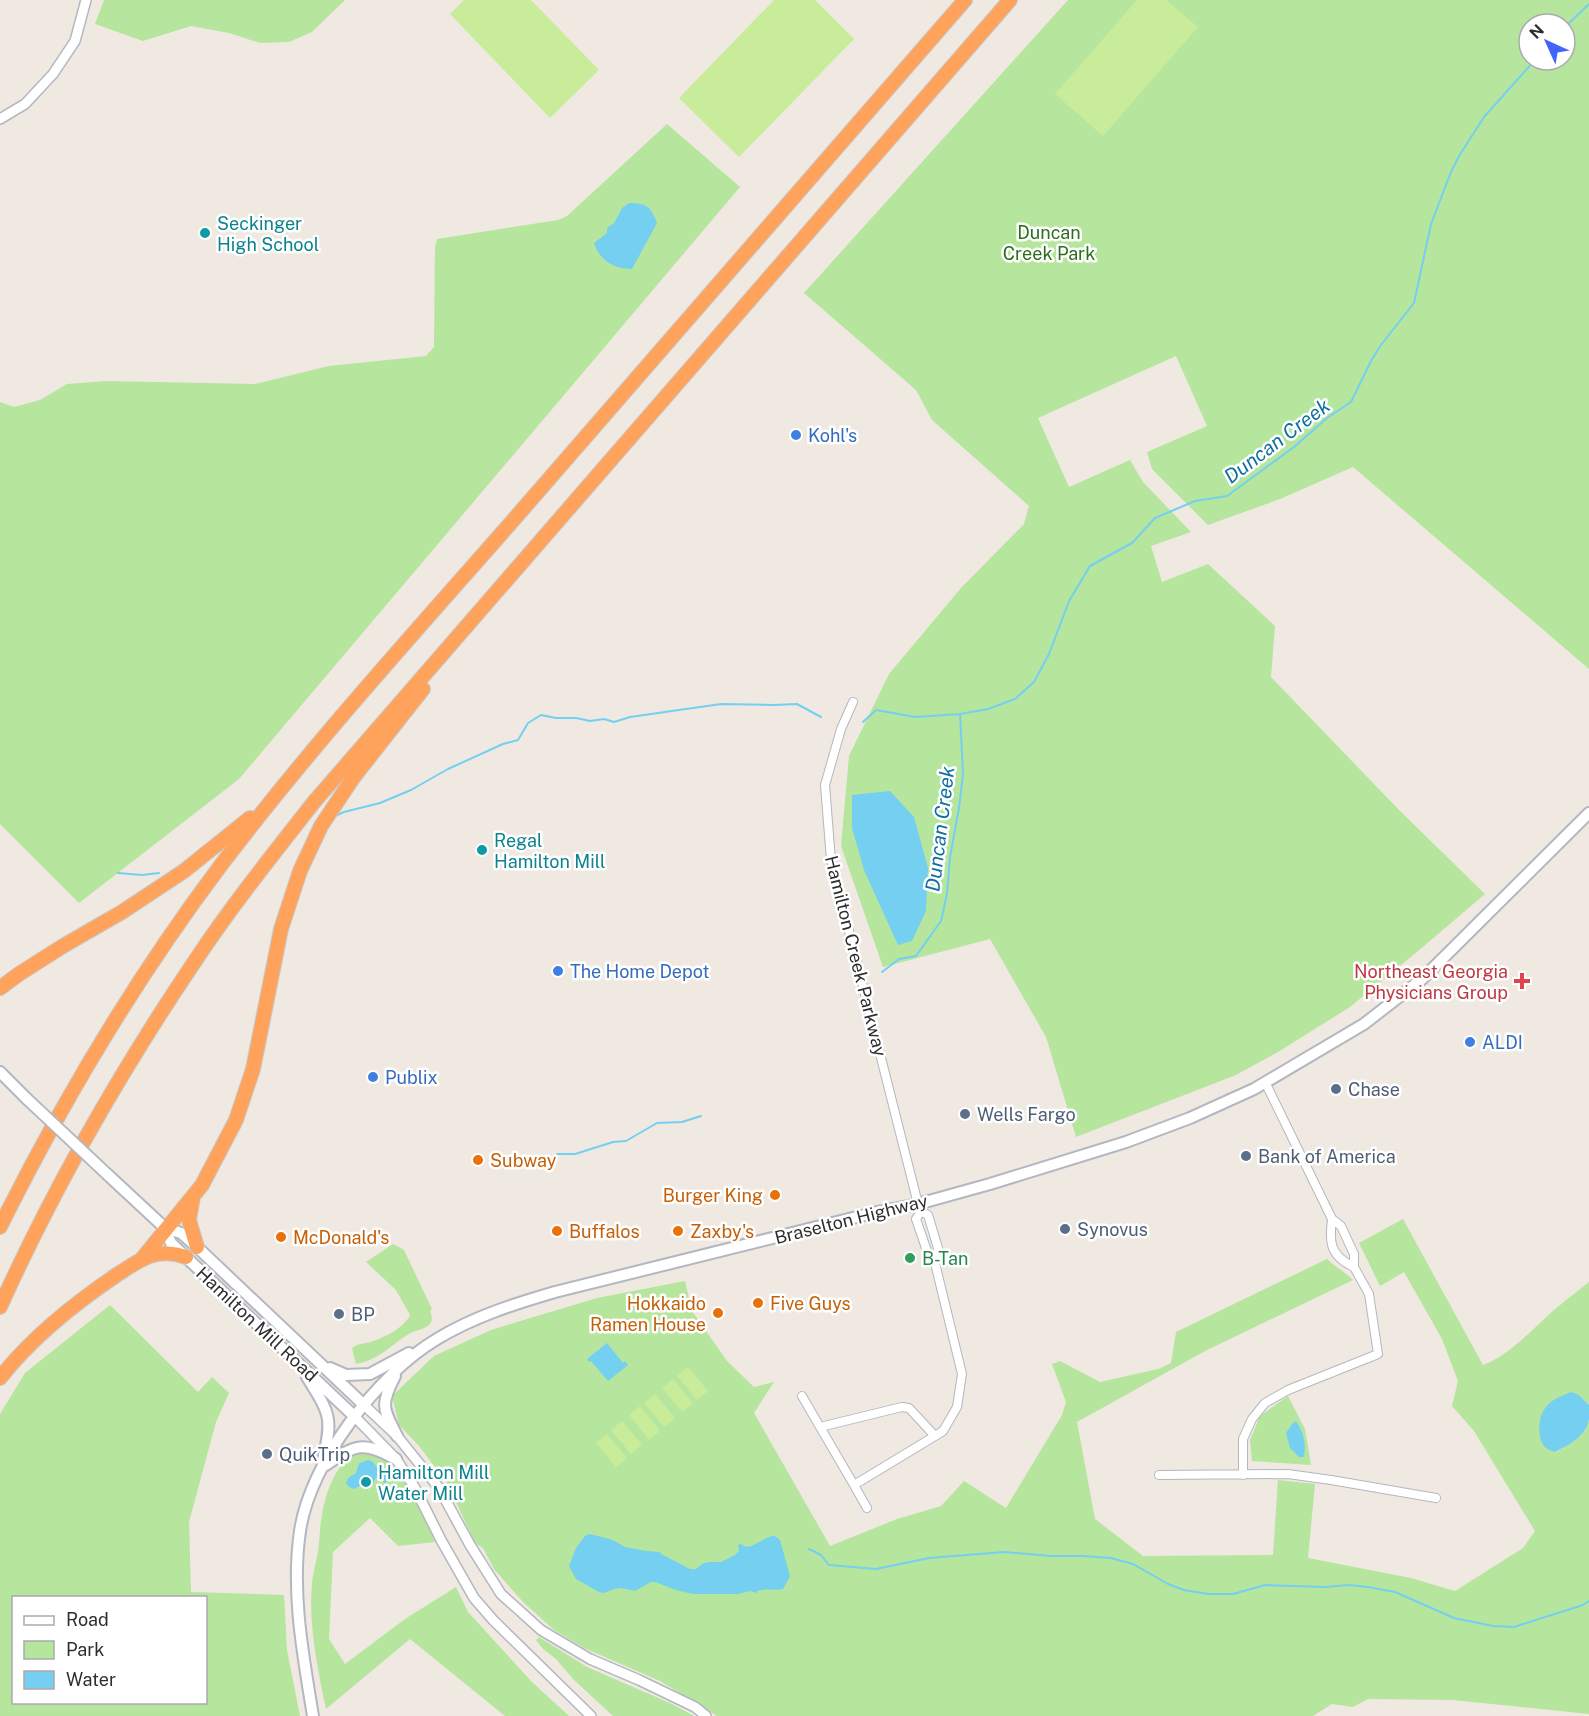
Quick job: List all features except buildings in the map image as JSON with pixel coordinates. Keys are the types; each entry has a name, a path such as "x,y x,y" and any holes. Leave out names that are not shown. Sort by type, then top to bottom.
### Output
{"highway":[{"path":"0,1227 44,1140 124,1006 195,900 270,802 388,663 965,0"},
{"path":"0,1306 50,1203 88,1132 145,1036 254,878 315,802 481,609 1010,0"},
{"path":"141,1260 202,1185 236,1120 253,1069 281,929 297,881 313,844 331,810 353,778 419,695 481,609"},
{"path":"0,988 184,871 270,802"},
{"path":"193,1196 189,1220 197,1247"},
{"path":"0,1378 36,1339 100,1286 152,1255 160,1253 186,1257"}],"main road":[{"name":"Braselton Highway","path":"313,1716 296,1594 300,1528 309,1497 321,1468 354,1416 399,1368 435,1340 465,1323 555,1292 866,1215 919,1207 1132,1140 1190,1119 1266,1082 1364,1024 1422,979 1589,813"},
{"name":"Hamilton Mill Road","path":"0,1072 165,1228 171,1243 354,1416"},
{"name":"Hamilton Mill Road","path":"165,1228 181,1233 197,1247 364,1405"},
{"path":"319,1362 346,1376 370,1374 435,1340"},
{"path":"299,1364 326,1408 330,1423 321,1468"},
{"path":"398,1436 385,1411 385,1396 399,1368"},
{"path":"321,1468 360,1446 377,1449 396,1459"}],"street":[{"path":"0,119 25,104 53,74 75,41 86,0"},
{"name":"Hamilton Creek Parkway","path":"854,702 841,729 825,785 831,860 919,1207 916,1219 927,1251 935,1263 962,1374 957,1407 943,1431 854,1485"},
{"path":"1243,1475 1243,1439 1251,1419 1265,1403 1288,1390 1378,1354 1369,1294 1354,1267 1354,1254 1341,1226 1332,1219 1266,1082"},
{"path":"1332,1219 1330,1235 1332,1246 1344,1262 1354,1267"},
{"path":"802,1396 867,1508"},
{"path":"364,1405 398,1436 439,1488 475,1553 501,1594 509,1602 541,1630 570,1648 695,1707 706,1716"},
{"path":"820,1426 902,1407 909,1408 935,1437"},
{"path":"354,1416 396,1459 416,1488 441,1540 474,1598 493,1620 591,1716"},
{"path":"1159,1475 1288,1474 1436,1497"}],"green space":[{"path":"104,0 345,0 312,32 289,42 260,43 229,33 191,26 143,41 95,24"},
{"path":"464,0 531,0 599,70 550,118 450,14"},
{"path":"774,0 815,0 854,39 739,157 679,98"},
{"name":"Duncan Creek Park","path":"1068,0 1589,0 1589,669 1353,467 1280,499 1208,525 1152,469 1147,452 1207,426 1176,356 1038,418 1069,487 1130,460 1143,482 1191,532 1151,546 1162,582 1208,564 1275,626 1271,677 1400,811 1485,894 1350,1007 1278,1052 1236,1075 1076,1137 1046,1037 990,939 883,967 841,846 849,756 889,674 961,588 1024,524 1029,506 932,420 916,390 804,293"},
{"path":"1137,0 1166,0 1198,27 1103,136 1055,94"},
{"path":"667,124 740,187 239,779 79,903 0,824 0,402 14,407 40,400 67,384 106,381 255,384 329,366 426,356 434,347 437,239 558,220 567,216"},
{"path":"1403,1219 1483,1365 1503,1355 1589,1282 1589,1405 1579,1395 1556,1452 1575,1440 1589,1421 1589,1714 1453,1700 1368,1699 1353,1707 1332,1704 1313,1716 717,1716 660,1681 584,1648 553,1629 523,1602 494,1569 483,1548 475,1543 447,1483 419,1446 399,1425 392,1396 434,1356 491,1330 597,1298 685,1281 692,1311 727,1361 754,1387 774,1382 754,1413 830,1546 897,1519 941,1506 964,1481 1006,1508 1062,1415 1066,1402 1052,1364 1060,1361 1100,1382 1158,1369 1171,1363 1176,1332 1327,1259 1353,1280 1205,1351 1077,1422 1095,1519 1143,1556 1273,1555 1278,1480 1315,1484 1308,1558 1411,1578 1455,1591 1523,1548 1535,1531 1474,1431 1452,1406 1458,1381 1442,1339 1404,1272 1380,1286 1359,1243"},
{"path":"393,1244 404,1250 432,1309 430,1311 431,1322 372,1359 356,1364 352,1348 393,1332 410,1315 396,1290 366,1262"},
{"path":"110,1305 198,1392 212,1377 229,1393 216,1422 189,1522 191,1592 284,1595 287,1650 300,1716 0,1716 0,1414 25,1373"},
{"path":"688,1367 708,1391 697,1400 677,1376"},
{"path":"673,1379 693,1403 682,1412 662,1388"},
{"path":"655,1394 675,1418 664,1427 644,1403"},
{"path":"1288,1396 1305,1429 1311,1465 1252,1461 1250,1440 1260,1416"},
{"path":"640,1406 660,1431 649,1440 629,1415"},
{"path":"622,1421 642,1445 631,1454 611,1430"},
{"path":"607,1434 627,1458 616,1467 596,1443"},
{"path":"360,1450 373,1451 386,1459 417,1499 435,1542 398,1546 370,1518 333,1552 329,1639 345,1664 405,1619 456,1587 468,1612 531,1681 569,1716 505,1716 410,1639 326,1709 311,1615 313,1574 326,1496 339,1469","holes":["372,1461 379,1469 385,1468 380,1479 376,1478 357,1488 354,1476 357,1467"]},
{"path":"539,1637 587,1667 670,1703 694,1716 613,1716 543,1649 536,1640"}],"water":[{"path":"629,203 648,207 657,223 632,269 608,263 600,255 594,243 607,233 607,228 614,223 622,208"},
{"path":"890,791 914,817 928,868 926,911 912,941 898,945 864,870 852,828 852,795"},
{"path":"607,1343 623,1363 625,1361 628,1365 608,1381 587,1359"},
{"path":"1571,1392 1579,1395 1589,1405 1589,1419 1585,1430 1576,1439 1555,1452 1546,1448 1541,1439 1539,1428 1541,1416 1551,1402"},
{"path":"1296,1421 1304,1438 1304,1457 1299,1457 1290,1448 1286,1433"},
{"path":"368,1460 379,1469 389,1469 394,1474 392,1479 385,1483 376,1478 372,1484 365,1484 354,1489 349,1487 346,1483 348,1478 356,1473 360,1463"},
{"path":"590,1534 613,1540 625,1547 660,1552 690,1569 696,1569 709,1562 721,1562 735,1555 739,1551 738,1545 746,1547 775,1536 780,1540 790,1576 783,1589 760,1590 756,1593 750,1591 738,1594 693,1594 655,1582 635,1591 621,1588 604,1593 599,1592 576,1579 569,1566 576,1548 585,1536"}],"waterway":[{"name":"Duncan Creek","path":"1577,16 1589,4"},
{"name":"Duncan Creek","path":"863,722 876,710 915,717 960,714 988,709 1015,699 1034,682 1049,654 1069,601 1090,566 1132,543 1155,518 1195,501 1227,496 1351,402 1381,345 1414,303 1431,224 1459,156 1484,117 1524,72"},
{"path":"335,816 380,803 411,790 448,769 503,744 518,740 528,723 541,715 590,721 604,719 614,722 630,717 721,704 797,704 821,717"},
{"name":"Duncan Creek","path":"882,972 899,959 916,956 941,921 947,894 950,857 963,774 960,714"},
{"path":"118,873 142,875 159,873"},
{"name":"Duncan Creek","path":"557,1154 575,1154 613,1142 626,1141 657,1123 682,1122 701,1116"},
{"path":"809,1549 821,1555 829,1565 876,1569 929,1558 1004,1552 1111,1558 1133,1564 1168,1584 1184,1590 1208,1594 1233,1594 1265,1585 1368,1587 1395,1592 1454,1618 1493,1626 1514,1627 1583,1605 1589,1601"}],"place":[{"name":"Seckinger High School","path":"205,233"},
{"name":"Kohl's","path":"796,435"},
{"name":"Regal Hamilton Mill","path":"482,850"},
{"name":"The Home Depot","path":"558,971"},
{"name":"Northeast Georgia Physicians Group","path":"1522,981"},
{"name":"ALDI","path":"1470,1042"},
{"name":"Publix","path":"373,1077"},
{"name":"Chase","path":"1336,1089"},
{"name":"Wells Fargo","path":"965,1114"},
{"name":"Bank of America","path":"1246,1156"},
{"name":"Subway","path":"478,1160"},
{"name":"Burger King","path":"775,1195"},
{"name":"Synovus","path":"1065,1229"},
{"name":"Buffalos","path":"557,1231"},
{"name":"Zaxby's","path":"678,1231"},
{"name":"McDonald's","path":"281,1237"},
{"name":"B-Tan","path":"910,1258"},
{"name":"Five Guys","path":"758,1303"},
{"name":"Hokkaido Ramen House","path":"718,1313"},
{"name":"BP","path":"339,1314"},
{"name":"QuikTrip","path":"267,1454"},
{"name":"Hamilton Mill Water Mill","path":"366,1482"}]}
